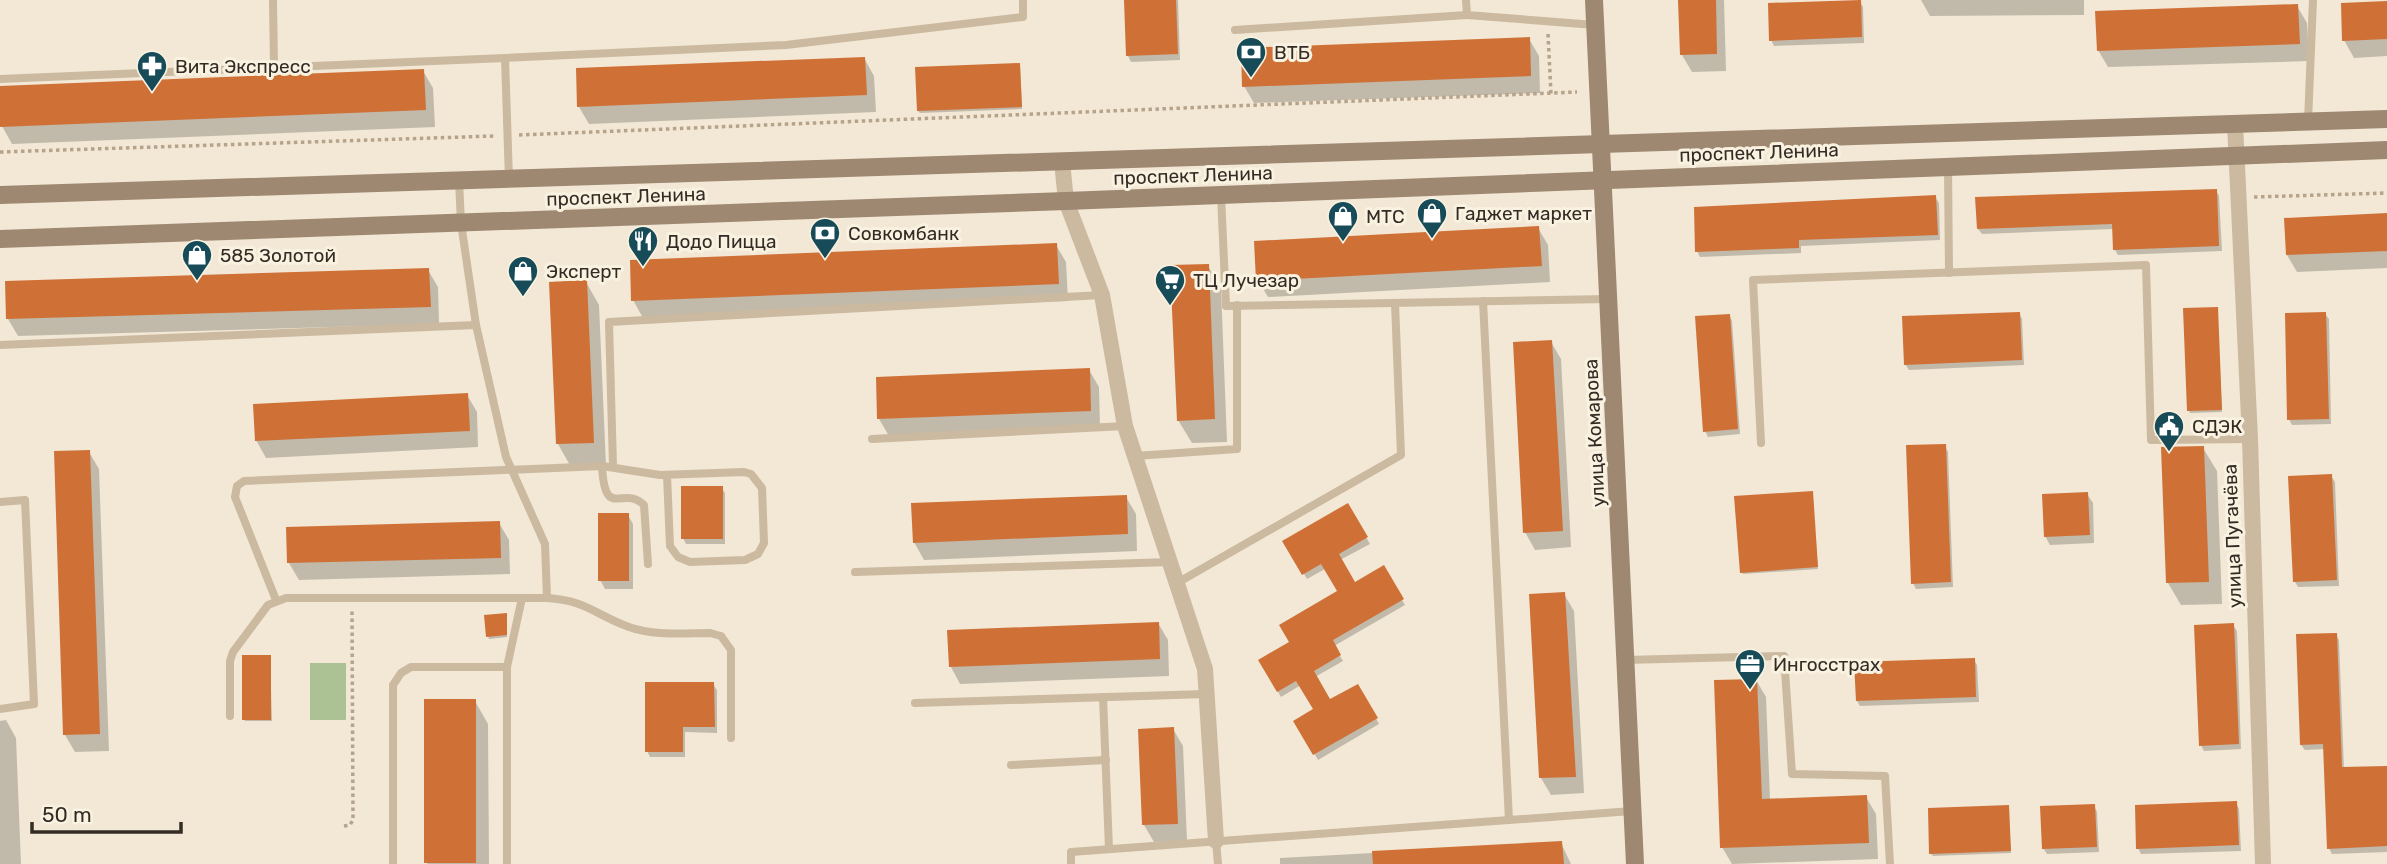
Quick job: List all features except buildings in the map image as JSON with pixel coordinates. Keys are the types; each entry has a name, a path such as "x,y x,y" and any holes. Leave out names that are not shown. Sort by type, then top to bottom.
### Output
{"street":[{"name":"улица Комарова","path":"1594,0 1635,864"},
{"name":"проспект Ленина","path":"0,195 2387,119"},
{"name":"улица Пугачёва","path":"2235,124 2250,439 2263,864"},
{"name":"проспект Ленина","path":"0,239 2387,150"},
{"path":"1062,162 1066,201 1102,295 1125,426 1205,669 1216,841"}],"lane":[{"path":"273,0 274,68"},
{"path":"0,79 786,45 1023,17 1023,0"},
{"path":"1466,0 1467,15"},
{"path":"2308,121 2312,0"},
{"path":"1235,30 1467,15 1595,25"},
{"path":"505,58 509,180"},
{"path":"1948,166 1948,273"},
{"path":"459,181 461,223 476,325 494,410 511,470 545,544 547,598"},
{"path":"1221,195 1226,306 1608,299"},
{"path":"1760,443 1754,280 2146,265 2151,440 2250,439"},
{"path":"613,466 609,322 1102,295"},
{"path":"1483,301 1509,820"},
{"path":"1177,584 1401,455 1395,303"},
{"path":"1135,456 1237,449 1237,305"},
{"path":"0,345 476,325"},
{"path":"872,439 1125,426"},
{"path":"602,466 603,488 607,495 618,499 633,499 644,505 648,564"},
{"path":"276,600 235,496 235,489 240,483 602,466 667,475 744,472 757,479 762,488 764,542 758,554 745,560 690,562 678,557 670,546 667,475"},
{"path":"0,502 25,500 34,704 0,709"},
{"path":"855,572 1170,562"},
{"path":"507,864 507,667 522,598"},
{"path":"230,716 231,655 260,614 276,600 547,598 582,604 641,631 710,633 721,636 731,650 731,738"},
{"path":"1625,660 1784,656 1792,774 1885,776 1890,864"},
{"path":"393,864 393,685 396,678 411,667 507,667"},
{"path":"915,703 1206,694"},
{"path":"1104,697 1109,849"},
{"path":"1011,765 1106,760"},
{"path":"1071,864 1071,852 1633,811"},
{"path":"1216,841 1217,864"}],"path":[{"path":"1547,21 1551,94"},
{"path":"0,152 508,135 1577,92"},
{"path":"2238,197 2387,193"},
{"path":"344,826 350,825 353,820 352,598"}],"green space":[{"path":"310,663 346,663 346,720 310,720"}],"place":[{"name":"ВТБ","path":"1251,79"},
{"name":"Вита Экспресс","path":"152,93"},
{"name":"Гаджет маркет","path":"1432,240"},
{"name":"МТС","path":"1343,243"},
{"name":"Совкомбанк","path":"825,260"},
{"name":"Додо Пицца","path":"643,268"},
{"name":"585 Золотой","path":"197,282"},
{"name":"Эксперт","path":"523,298"},
{"name":"ТЦ Лучезар","path":"1170,307"},
{"name":"СДЭК","path":"2169,453"},
{"name":"Ингосстрах","path":"1750,691"}]}
